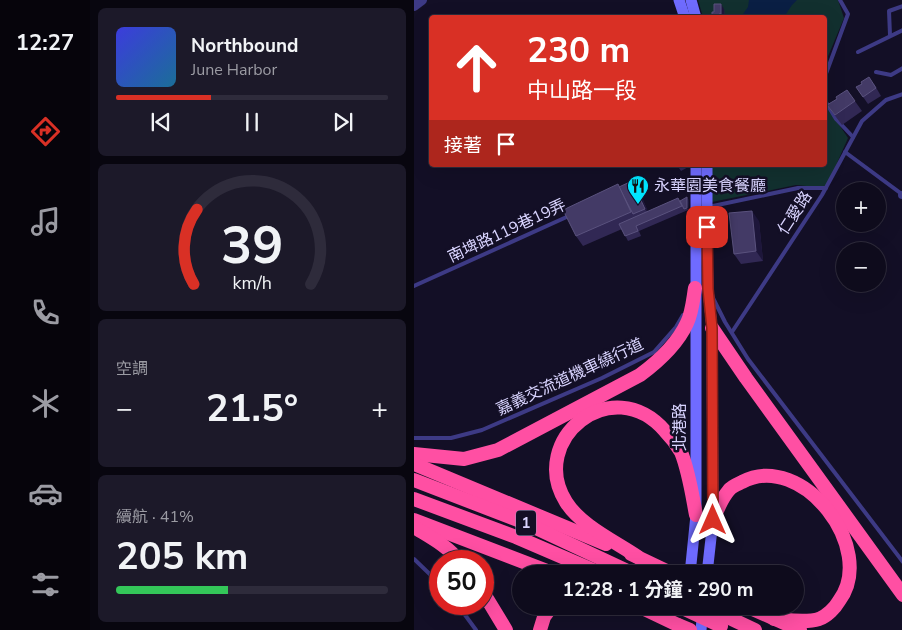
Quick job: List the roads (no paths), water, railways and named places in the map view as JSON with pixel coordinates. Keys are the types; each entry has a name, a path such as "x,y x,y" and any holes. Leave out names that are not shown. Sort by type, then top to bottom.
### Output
{"highway":[{"path":"414,454 464,460 498,450 640,375 655,365 674,345 688,322 696,289"},
{"path":"712,328 902,595"},
{"path":"638,557 577,516 565,501 558,483 556,466 566,434 583,418 608,407 627,407 640,411 658,422 680,451 696,515"},
{"path":"414,464 654,565"},
{"path":"713,520 730,488 754,476 781,478 802,485 824,506 836,521 849,558 850,573 846,593 836,607 820,618 806,620 774,619"},
{"name":"1","path":"414,480 523,522 615,565"},
{"name":"1","path":"414,499 516,537 581,565"},
{"path":"414,520 532,565"},
{"path":"414,528 433,538 448,550"},
{"path":"494,610 506,630"},
{"path":"540,630 545,615"},
{"path":"657,615 684,628"},
{"path":"697,615 725,628"},
{"path":"723,615 755,630"},
{"path":"765,615 800,630"}],"main road":[{"path":"679,0 683,15"},
{"path":"691,0 695,15"},
{"path":"695,167 692,178 702,210 696,289"},
{"path":"696,289 707,167"},
{"name":"北港路","path":"696,289 712,328 713,520 708,565"},
{"name":"北港路","path":"691,565 696,515 696,289"},
{"path":"684,628 685,615"},
{"path":"700,630 705,615"}],"street":[{"path":"414,6 422,0"}],"lane":[{"path":"827,71 848,14 840,0"},
{"path":"890,35 889,11 902,6"},
{"path":"858,52 902,30"},
{"path":"876,72 891,76 902,68"},
{"name":"仁愛路","path":"732,332 826,188 862,121 871,110 886,100 902,96"},
{"path":"827,104 836,119 853,137"},
{"path":"845,152 902,195"},
{"path":"702,210 798,188 826,188"},
{"name":"南埤路119巷19弄","path":"414,286 576,213"},
{"path":"696,289 725,322 748,359 902,562"},
{"name":"嘉義交流道機車繞行道","path":"414,438 451,438 482,430 644,358 664,343 683,316 686,307"},
{"path":"414,559 429,573"},
{"path":"465,615 476,630"}],"water":[{"path":"749,0 797,0 785,15 742,15 748,7"}],"place":[{"name":"永華園美食餐廳","path":"638,205"}]}
